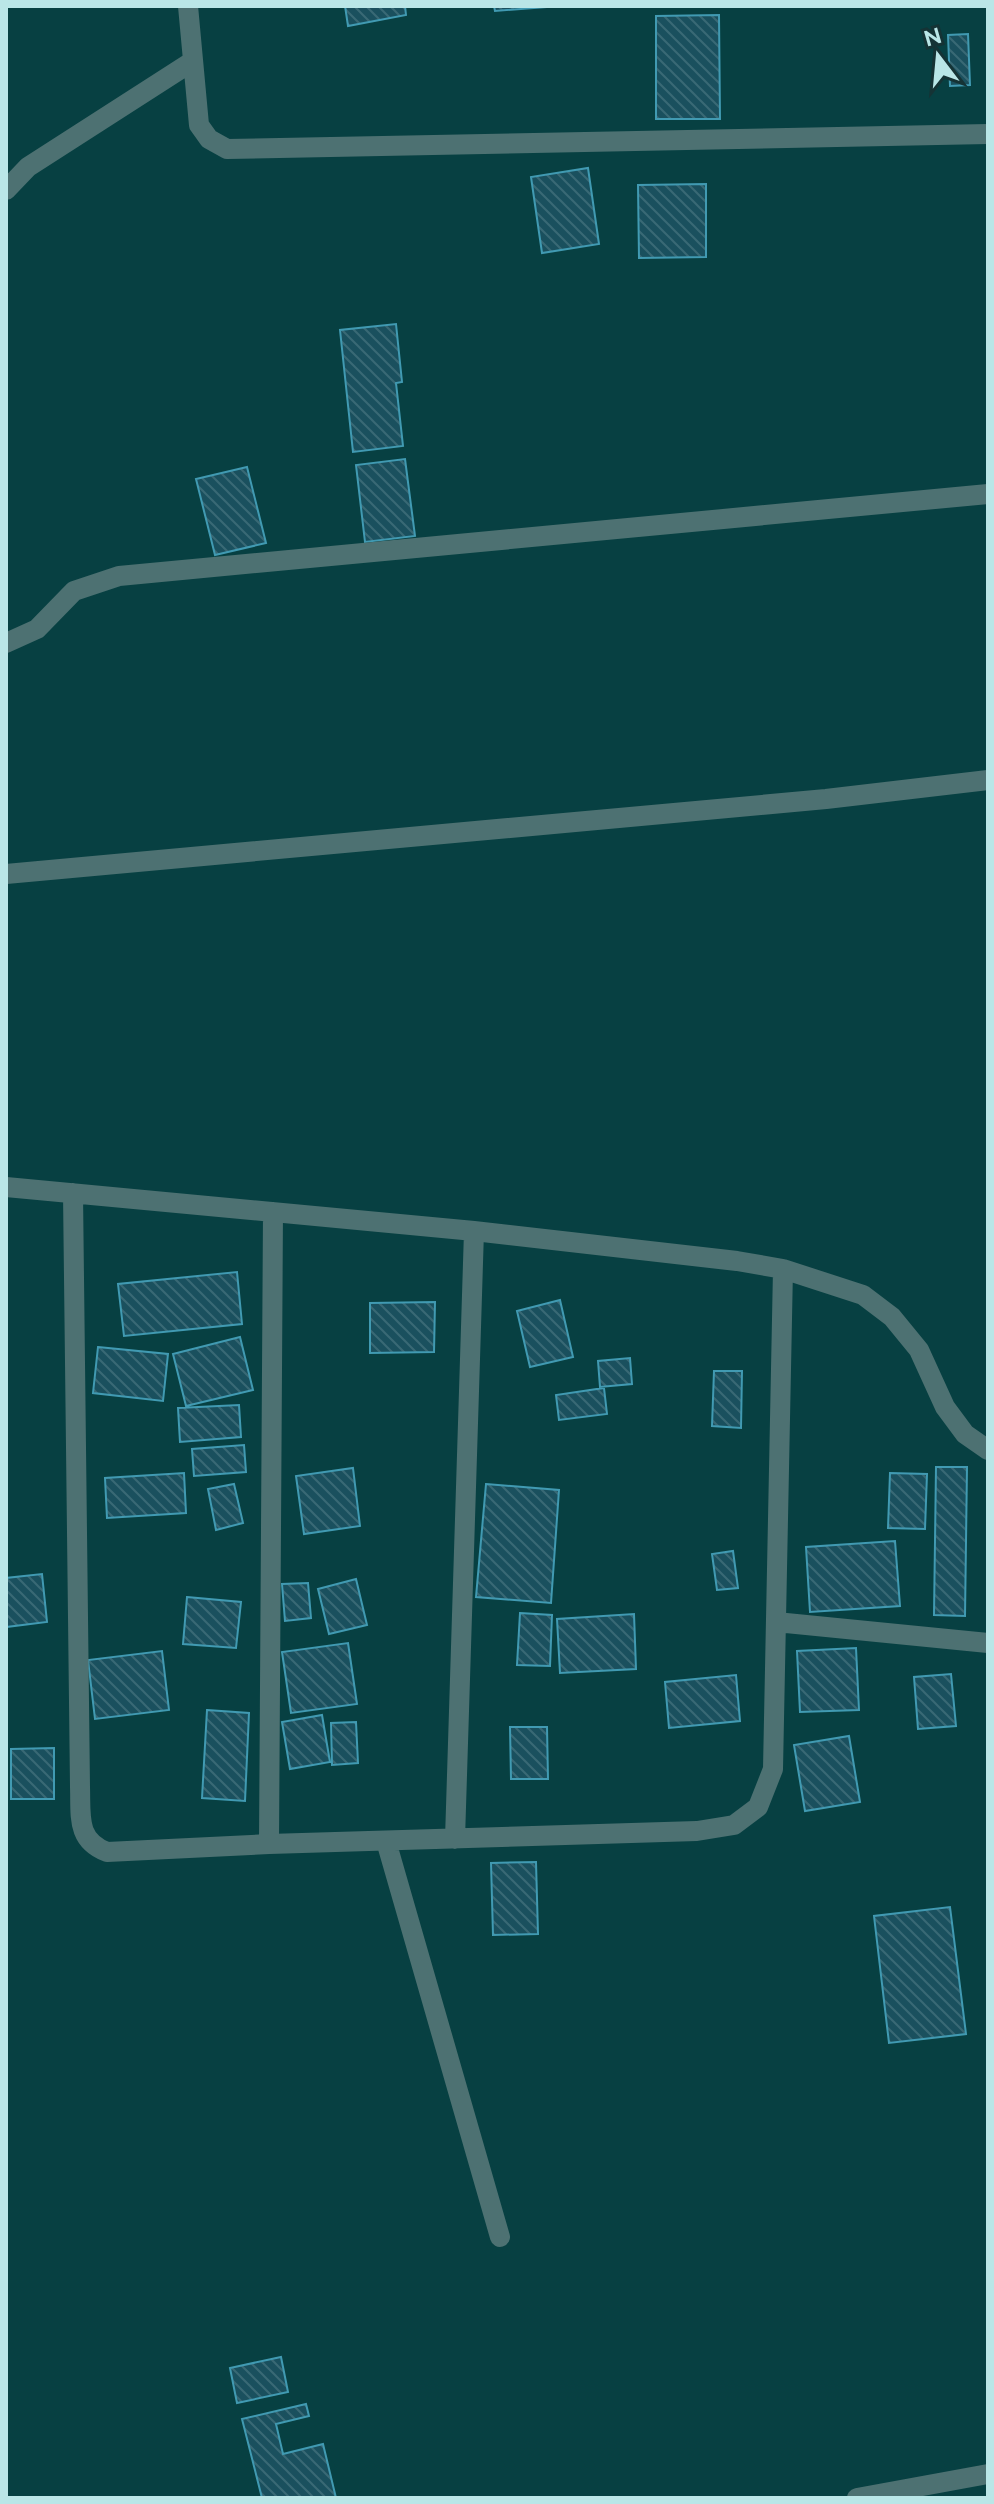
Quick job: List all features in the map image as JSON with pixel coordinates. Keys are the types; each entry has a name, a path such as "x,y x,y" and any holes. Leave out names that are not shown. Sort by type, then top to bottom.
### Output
{"street":[{"path":"188,6 199,125 209,139 227,149 988,134"},
{"path":"6,190 28,167 193,61"},
{"path":"6,643 37,629 74,591 119,576 988,494"},
{"path":"6,874 810,801 988,780"},
{"path":"6,1187 474,1231 783,1269 863,1295 892,1317 919,1350 945,1407 965,1434 988,1450"},
{"path":"73,1193 82,1830 92,1846 107,1852 697,1831 734,1825 758,1807 773,1769 783,1269"},
{"path":"269,1844 273,1212"},
{"path":"455,1839 474,1231"},
{"path":"776,1622 988,1643"},
{"path":"386,1841 500,2237"},
{"path":"857,2498 988,2474"}],"building":[{"path":"345,6 405,6 406,15 348,26"},
{"path":"494,6 560,6 495,11"},
{"path":"719,15 720,119 656,119 656,16"},
{"path":"968,34 970,85 950,86 948,35"},
{"path":"588,168 599,244 542,253 531,177"},
{"path":"706,184 706,257 639,258 638,185"},
{"path":"396,324 402,382 396,383 403,446 353,452 340,330"},
{"path":"405,459 415,536 365,542 356,465"},
{"path":"247,467 266,543 215,555 196,479"},
{"path":"237,1272 242,1324 124,1336 118,1284"},
{"path":"560,1300 573,1357 530,1367 517,1311"},
{"path":"435,1302 434,1352 370,1353 370,1303"},
{"path":"240,1337 253,1390 186,1406 173,1354"},
{"path":"98,1347 168,1354 163,1401 93,1393"},
{"path":"630,1358 632,1384 600,1387 598,1361"},
{"path":"714,1371 742,1371 741,1428 712,1426"},
{"path":"604,1388 607,1414 559,1420 556,1395"},
{"path":"239,1405 241,1437 180,1442 178,1408"},
{"path":"244,1445 246,1472 194,1476 192,1449"},
{"path":"936,1467 967,1467 965,1616 934,1615"},
{"path":"353,1468 360,1526 304,1534 296,1476"},
{"path":"184,1473 186,1513 107,1518 105,1478"},
{"path":"890,1473 927,1474 925,1529 888,1528"},
{"path":"234,1484 243,1523 216,1530 208,1489"},
{"path":"486,1484 559,1490 551,1603 476,1597"},
{"path":"895,1541 900,1606 810,1612 806,1547"},
{"path":"733,1551 738,1588 717,1590 712,1554"},
{"path":"42,1574 47,1622 6,1627 6,1578"},
{"path":"356,1579 367,1625 329,1634 318,1589"},
{"path":"308,1583 311,1618 285,1621 282,1584"},
{"path":"187,1597 241,1602 236,1648 183,1644"},
{"path":"520,1613 552,1615 550,1666 517,1665"},
{"path":"634,1614 636,1669 560,1673 557,1619"},
{"path":"348,1643 357,1704 291,1713 282,1652"},
{"path":"856,1648 859,1710 800,1712 797,1651"},
{"path":"162,1651 169,1710 95,1719 88,1660"},
{"path":"951,1674 956,1726 918,1729 914,1677"},
{"path":"736,1675 740,1721 669,1728 665,1682"},
{"path":"207,1710 249,1713 245,1801 202,1798"},
{"path":"322,1715 330,1762 290,1769 282,1722"},
{"path":"356,1722 358,1763 332,1765 331,1723"},
{"path":"510,1727 547,1727 548,1779 511,1779"},
{"path":"849,1736 860,1802 805,1811 794,1745"},
{"path":"54,1748 54,1799 11,1799 11,1749"},
{"path":"536,1862 538,1934 493,1935 491,1863"},
{"path":"950,1907 966,2034 889,2043 874,1916"},
{"path":"281,2357 288,2392 237,2403 230,2368"},
{"path":"306,2404 309,2416 276,2424 283,2454 323,2444 336,2498 262,2498 242,2419"}]}
